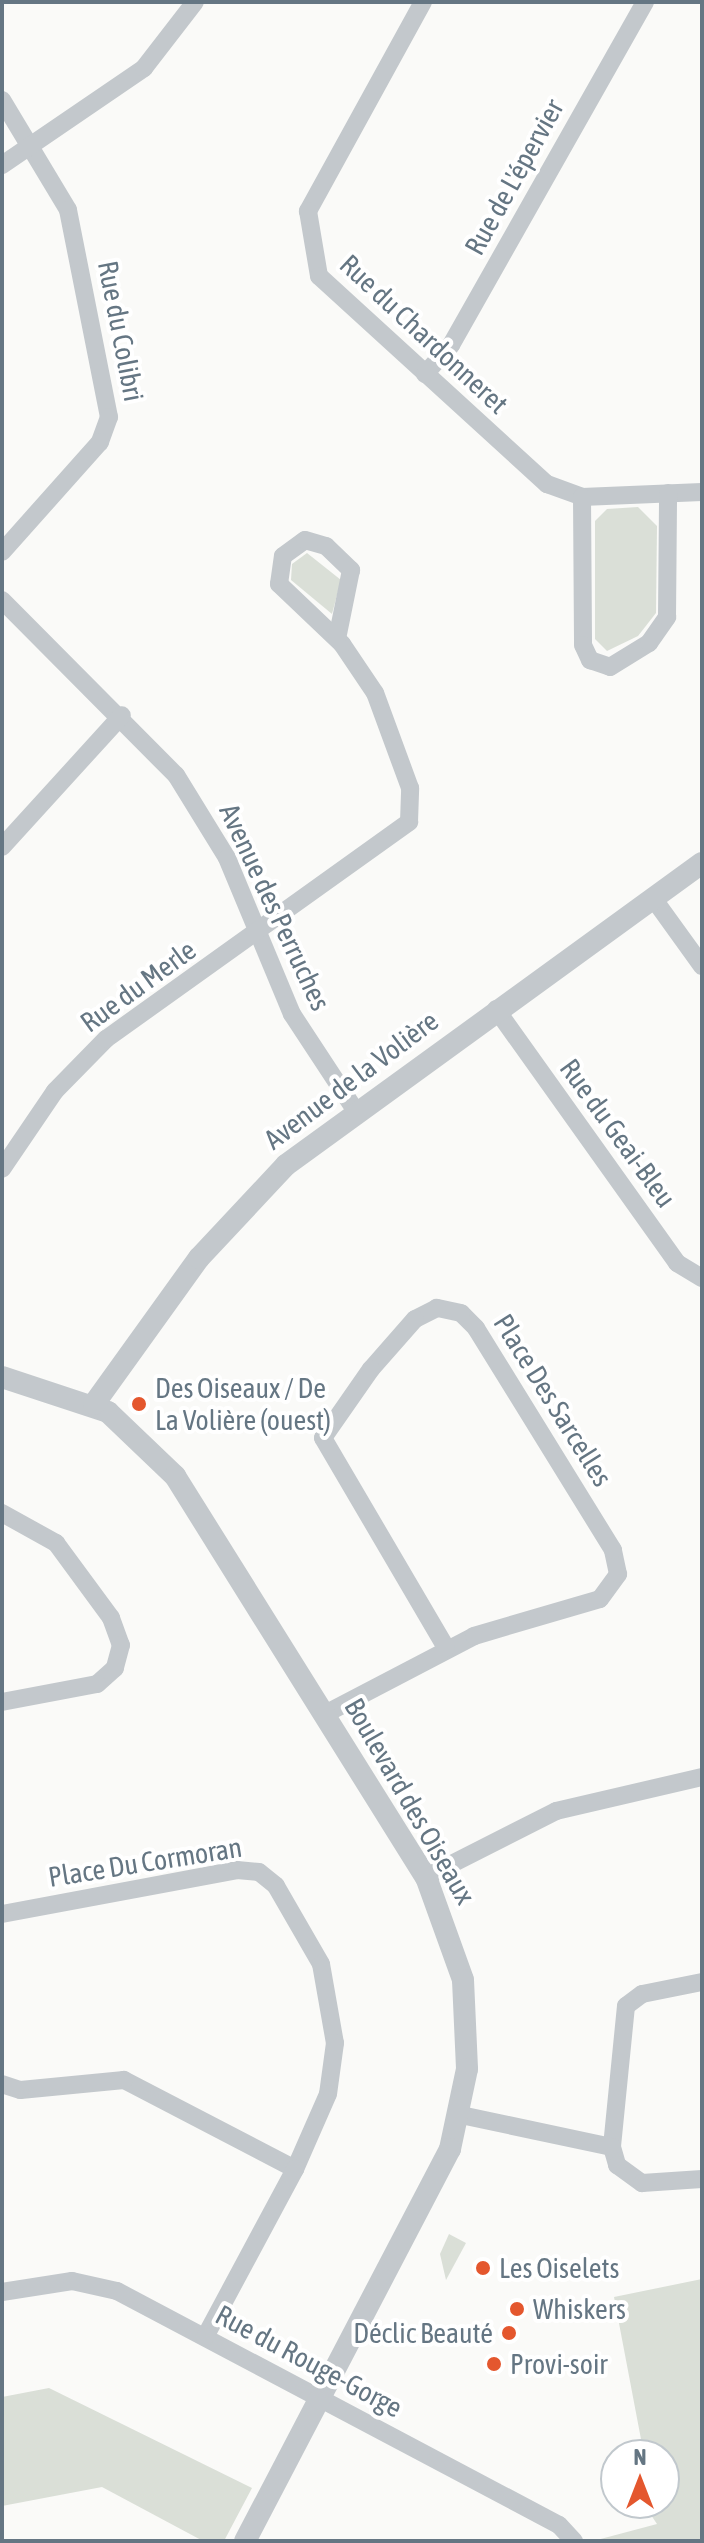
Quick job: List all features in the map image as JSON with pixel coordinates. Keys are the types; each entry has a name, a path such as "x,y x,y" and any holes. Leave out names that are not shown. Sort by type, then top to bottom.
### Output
{"street":[{"path":"2,165 144,68 195,2"},
{"name":"Rue du Chardonneret","path":"423,2 309,206 306,226 322,281 538,478 582,497 702,492"},
{"name":"Rue de L'épervier","path":"425,374 451,345 645,2"},
{"name":"Rue du Colibri","path":"2,100 68,210 109,424 2,552"},
{"path":"582,497 583,645 590,660 610,667 649,643 667,617 668,493"},
{"path":"300,542 321,543 351,570 337,639 279,584 280,562 300,542"},
{"name":"Avenue des Perruches","path":"2,600 122,715 205,817 292,1014 355,1110"},
{"name":"Rue du Merle","path":"2,1169 55,1091 98,1046 381,848 413,812 381,706 337,639"},
{"path":"2,847 122,715"},
{"name":"Avenue de la Volière","path":"94,1404 228,1224 355,1110 702,863"},
{"path":"653,898 702,966"},
{"name":"Rue du Geai-Bleu","path":"496,1009 677,1263 702,1278"},
{"name":"Place Des Sarcelles","path":"325,1714 446,1648 600,1599 618,1566 476,1328 461,1313 437,1308 415,1319 379,1359 329,1419 323,1438 446,1648"},
{"name":"Boulevard des Oiseaux","path":"2,1377 94,1404 145,1442 183,1486 426,1877 453,1937 465,1991 461,2115 426,2203 245,2541"},
{"path":"2,1513 39,1528 69,1557 115,1625 121,1651 112,1673 97,1684 2,1702"},
{"path":"426,1877 556,1811 702,1777"},
{"name":"Place Du Cormoran","path":"2,1914 237,1870 268,1878 314,1950 334,2016 332,2081 295,2169 205,2337"},
{"path":"702,1982 642,1994 626,2006 612,2147 617,2165 642,2183 702,2179"},
{"path":"2,2084 20,2090 96,2077 130,2081 295,2169"},
{"path":"461,2115 612,2147"},
{"name":"Rue du Rouge-Gorge","path":"2,2292 65,2281 103,2285 562,2527 574,2541"}],"shaded area":[{"path":"638,507 657,526 656,613 638,636 607,651 595,639 595,521 607,509"},
{"path":"307,553 341,580 332,614 291,580 292,564"},
{"path":"449,2234 466,2243 446,2280 440,2254"},
{"path":"702,2279 702,2541 593,2541 657,2524 654,2519 680,2519 680,2439 641,2439 614,2297"},
{"path":"49,2388 252,2488 224,2541 203,2541 102,2487 2,2506 2,2397"}],"place":[{"name":"Des Oiseaux / De La Volière (ouest)","path":"139,1404"},
{"name":"Les Oiselets","path":"483,2268"},
{"name":"Whiskers","path":"517,2309"},
{"name":"Déclic Beauté","path":"509,2333"},
{"name":"Provi-soir","path":"494,2364"}]}
